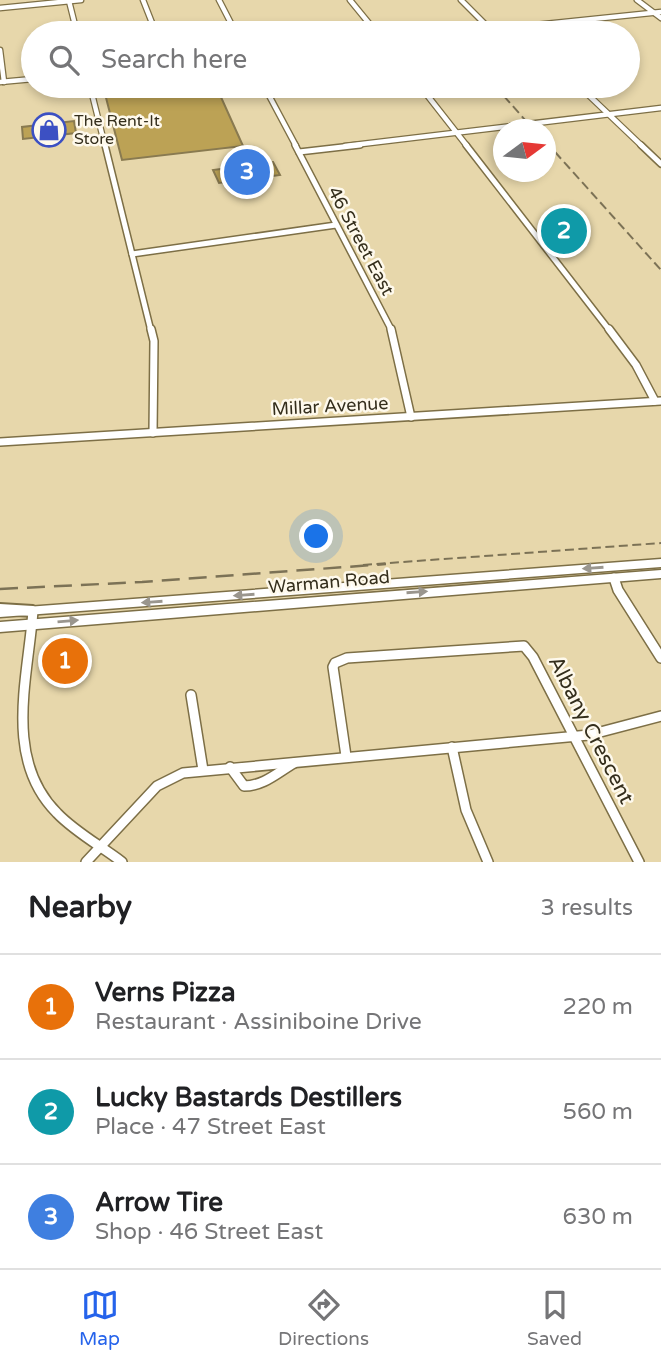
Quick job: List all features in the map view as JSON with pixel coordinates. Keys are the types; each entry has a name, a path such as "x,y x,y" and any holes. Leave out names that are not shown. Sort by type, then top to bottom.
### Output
{"highway":[{"path":"0,611 33,618"}],"main road":[{"name":"Warman Road","path":"0,627 33,618 661,563"},
{"name":"Warman Road","path":"33,618 614,578 661,572"}],"street":[{"path":"0,8 81,0"},
{"path":"143,0 151,21"},
{"path":"219,0 230,21"},
{"path":"350,0 367,21"},
{"path":"461,0 483,21"},
{"path":"637,0 661,18"},
{"path":"69,1 74,21"},
{"path":"577,21 661,12"},
{"path":"0,50 2,82 21,80"},
{"path":"93,98 154,341 153,433"},
{"name":"46 Street East","path":"270,98 392,331 411,417"},
{"path":"430,98 636,365 658,401"},
{"path":"592,98 661,164"},
{"path":"299,152 661,108"},
{"path":"132,254 336,225"},
{"name":"Millar Avenue","path":"0,442 658,401"},
{"path":"614,578 618,590 661,658"},
{"path":"33,618 19,735 29,779 56,813 122,862"},
{"name":"Albany Crescent","path":"346,756 333,667 335,663 347,658 524,646 533,657 639,862"},
{"path":"191,695 203,770"},
{"path":"86,862 157,786 183,773 589,735 661,716"},
{"path":"452,747 466,810 488,862"},
{"path":"230,767 244,786 252,786 260,785 281,769 300,761"}],"building":[{"path":"106,98 221,98 243,146 122,160"},
{"name":"The Rent-It Store","path":"74,121 76,133 23,139 22,127"},
{"path":"273,162 280,175 219,183 213,170"}],"railway":[{"path":"506,98 524,119"},
{"path":"556,153 661,270"},
{"path":"363,565 661,543"},
{"path":"0,589 142,582 386,564"}],"place":[{"name":"The Rent-It Store","path":"49,130"},
{"name":"Arrow Tire","path":"247,172"},
{"name":"Lucky Bastards Destillers","path":"564,231"},
{"name":"Verns Pizza","path":"65,661"}]}
